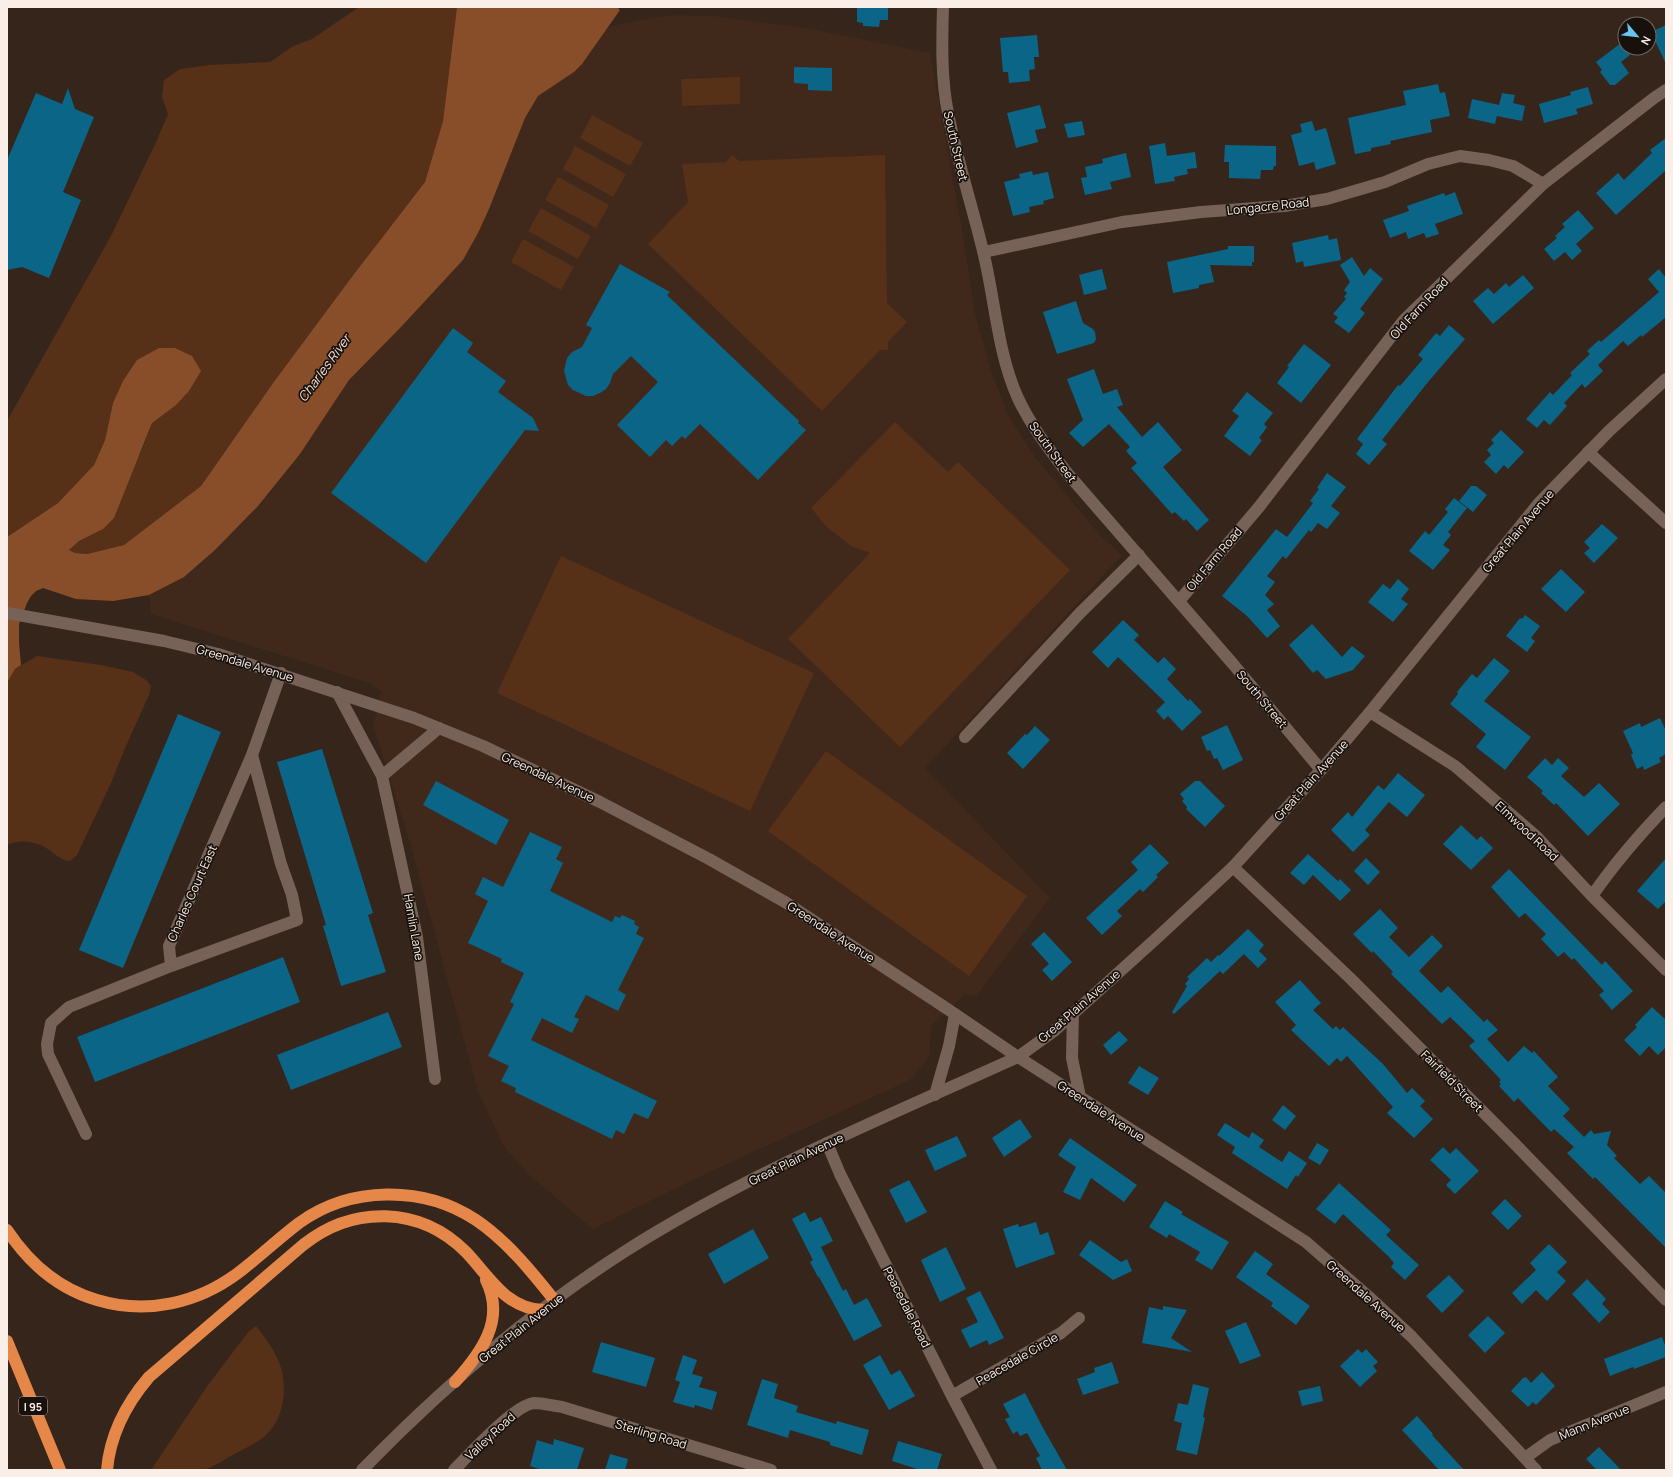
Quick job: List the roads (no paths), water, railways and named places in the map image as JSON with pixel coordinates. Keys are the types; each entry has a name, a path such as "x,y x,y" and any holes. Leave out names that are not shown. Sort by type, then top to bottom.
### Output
{"highway":[{"path":"7,1230 19,1247 38,1267 68,1289 93,1299 115,1305 152,1306 185,1300 206,1293 240,1272 299,1223 324,1208 363,1196 410,1196 443,1204 476,1220 495,1235 516,1255 555,1301"},
{"path":"107,1470 111,1446 122,1415 149,1377 303,1245 320,1232 340,1223 363,1217 383,1216 403,1218 424,1224 446,1236 466,1252 496,1287 512,1300 527,1308 543,1310"},
{"path":"455,1382 483,1347 490,1329 493,1310 491,1292 483,1274 475,1262"},
{"name":"I 95","path":"7,1341 60,1470"}],"street":[{"name":"South Street","path":"943,7 942,40 944,85 948,112 984,252 1000,337 1009,374 1017,396 1043,442 1068,474 1179,601 1321,770"},
{"name":"Old Farm Road","path":"1179,601 1259,507 1404,320 1543,184 1666,90"},
{"name":"Longacre Road","path":"984,252 1122,222 1201,212 1284,206 1327,199 1385,182 1428,164 1460,156 1489,160 1513,166 1543,184"},
{"name":"Great Plain Avenue","path":"362,1470 422,1411 484,1357 543,1310 617,1257 678,1220 771,1169 1018,1057 1054,1031 1159,936 1233,866 1321,770 1370,712 1539,503 1609,431 1666,379"},
{"path":"1588,452 1666,522"},
{"path":"965,737 1080,613 1139,555"},
{"name":"Greendale Avenue","path":"7,613 164,641 218,654 281,673 414,718 483,746 600,802 716,863 785,902 1018,1057 1306,1242 1369,1296 1412,1337 1536,1470"},
{"name":"Charles Court East","path":"171,966 169,946 252,755 281,673"},
{"name":"Hamlin Lane","path":"337,692 382,776 417,937 435,1079"},
{"name":"Elmwood Road","path":"1370,712 1455,766 1537,837 1592,896 1666,970"},
{"path":"382,776 440,728"},
{"path":"86,1134 48,1054 47,1044 51,1023 70,1007 171,966 297,920 292,895 281,864 252,755"},
{"path":"1592,896 1615,863 1639,834 1666,807"},
{"name":"Fairfield Street","path":"1233,866 1511,1140 1666,1300"},
{"path":"935,1095 949,1046 955,1014"},
{"path":"1073,1014 1072,1058 1080,1097"},
{"name":"Peacedale Road","path":"827,1143 840,1174 991,1470"},
{"name":"Peacedale Circle","path":"952,1396 1061,1333 1079,1318"},
{"name":"Mann Avenue","path":"1525,1458 1550,1440 1666,1392"},
{"name":"Sterling Road","path":"529,1405 534,1403 562,1407 771,1470"},
{"name":"Valley Road","path":"454,1470 495,1430 517,1411 529,1405"}],"water":[{"name":"Charles River","path":"457,7 617,7 620,10 582,64 574,72 538,96 525,118 489,209 463,260 349,380 300,454 258,506 215,550 184,577 149,595 113,601 76,599 43,588 36,591 27,603 19,624 21,665 15,669 7,683 7,537 58,503 94,465 105,440 113,403 123,381 137,360 159,348 175,348 192,356 201,371 189,391 175,406 152,423 114,518 103,529 79,541 69,550 75,553 87,554 124,545 201,486 273,383 425,182 443,121"}]}
